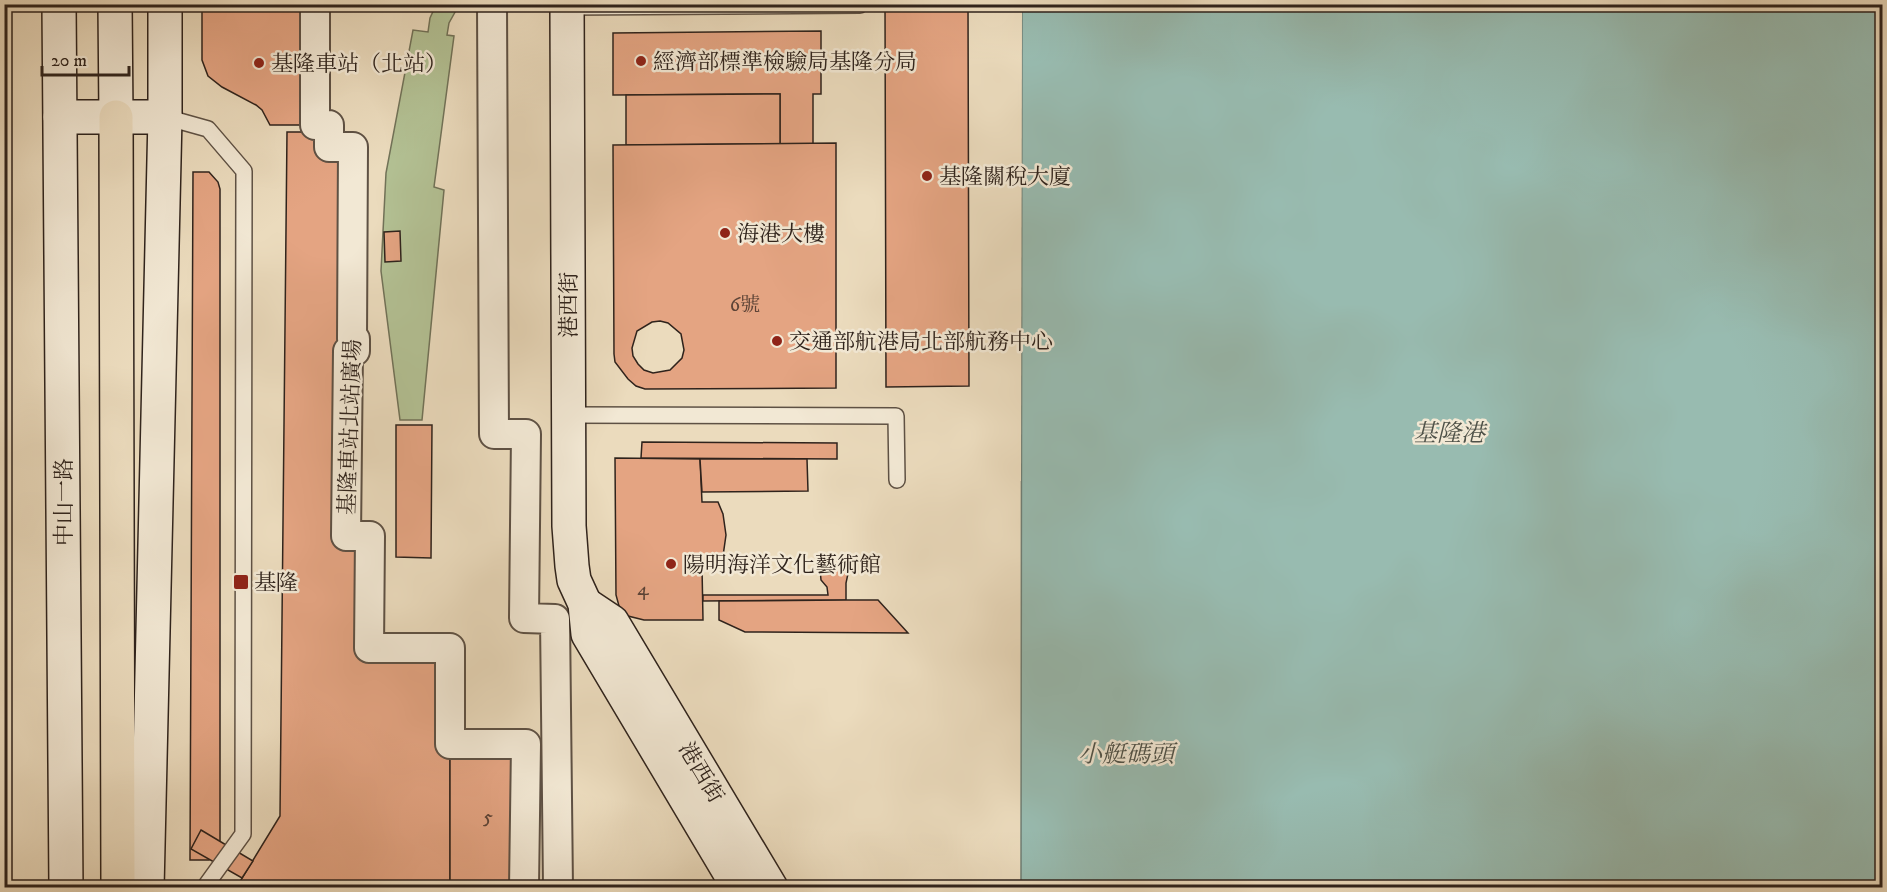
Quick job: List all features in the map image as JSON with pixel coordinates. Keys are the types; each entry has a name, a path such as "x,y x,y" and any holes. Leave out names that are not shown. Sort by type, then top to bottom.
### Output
{"highway":[{"path":"116,117 118,888"}],"street":[{"name":"中山一路","path":"59,4 66,888"},
{"path":"115,4 116,117"},
{"path":"147,888 165,117 165,4"},
{"name":"基隆車站北站廣場","path":"315,4 315,125 329,125 329,147 353,147 352,339 355,339 355,351 348,351 346,536 370,536 369,648 450,648 450,744 526,744 524,888"},
{"path":"492,4 494,434 526,434 524,618 555,619 558,888"},
{"name":"港西街","path":"567,6 570,551 574,580 585,604 588,634 739,888"},
{"path":"60,117 165,117"},
{"name":"港西街","path":"585,604 612,622 771,888"}],"lane":[{"path":"567,6 860,4"},
{"path":"165,117 208,129 244,171 243,834 204,888"},
{"path":"569,416 896,416 897,480"}],"green space":[{"path":"436,5 459,5 449,23 447,35 454,36 434,187 444,190 422,420 400,420 381,271 386,173 413,30 428,32 430,18"}],"water":[{"name":"基隆港","path":"1022,5 1882,5 1882,887 1021,887"}],"pier":[{"path":"1019,4 1022,5 1021,481 1018,481"}],"building":[{"name":"基隆車站（北站）","path":"202,4 315,4 315,125 270,125 262,110 256,105 222,87 208,76 202,60"},
{"name":"基隆關稅大廈","path":"885,4 968,4 969,386 886,387"},
{"path":"821,31 821,94 813,94 813,144 780,144 780,94 613,95 613,33"},
{"path":"780,94 780,144 626,145 626,95"},
{"path":"287,132 329,132 353,147 346,536 370,536 369,648 450,648 450,888 236,888 280,816"},
{"name":"海港大樓","path":"836,143 836,388 645,389 636,386 628,379 615,362 614,354 613,145","holes":["652,322 668,323 681,334 684,350 682,358 670,370 653,373 644,370 633,356 632,348 637,331"]},
{"path":"193,172 209,172 218,182 220,189 220,842 215,854 209,860 190,860"},
{"path":"400,231 401,261 385,262 384,232"},
{"path":"396,425 432,425 431,558 396,557"},
{"path":"642,442 837,443 837,459 641,458"},
{"path":"615,458 700,459 702,502 718,502 723,514 726,535 723,556 716,567 702,567 703,620 644,620 628,616 619,606 616,595"},
{"path":"700,459 807,459 808,491 702,492"},
{"path":"834,558 843,561 849,569 846,600 703,601 703,595 828,595 827,587 821,580 820,569 825,561"},
{"path":"878,600 908,633 745,632 719,620 719,601"},
{"path":"450,744 526,744 524,888 450,888"},
{"path":"201,830 253,861 242,878 191,849"}],"place":[{"name":"經濟部標準檢驗局基隆分局","path":"641,61"},
{"name":"基隆車站（北站）","path":"259,63"},
{"name":"基隆關稅大廈","path":"927,176"},
{"name":"海港大樓","path":"725,233"},
{"name":"交通部航港局北部航務中心","path":"777,341"},
{"name":"陽明海洋文化藝術館","path":"671,564"},
{"name":"基隆","path":"241,582"}],"water label":[{"name":"小艇碼頭","path":"1126,754"}]}
